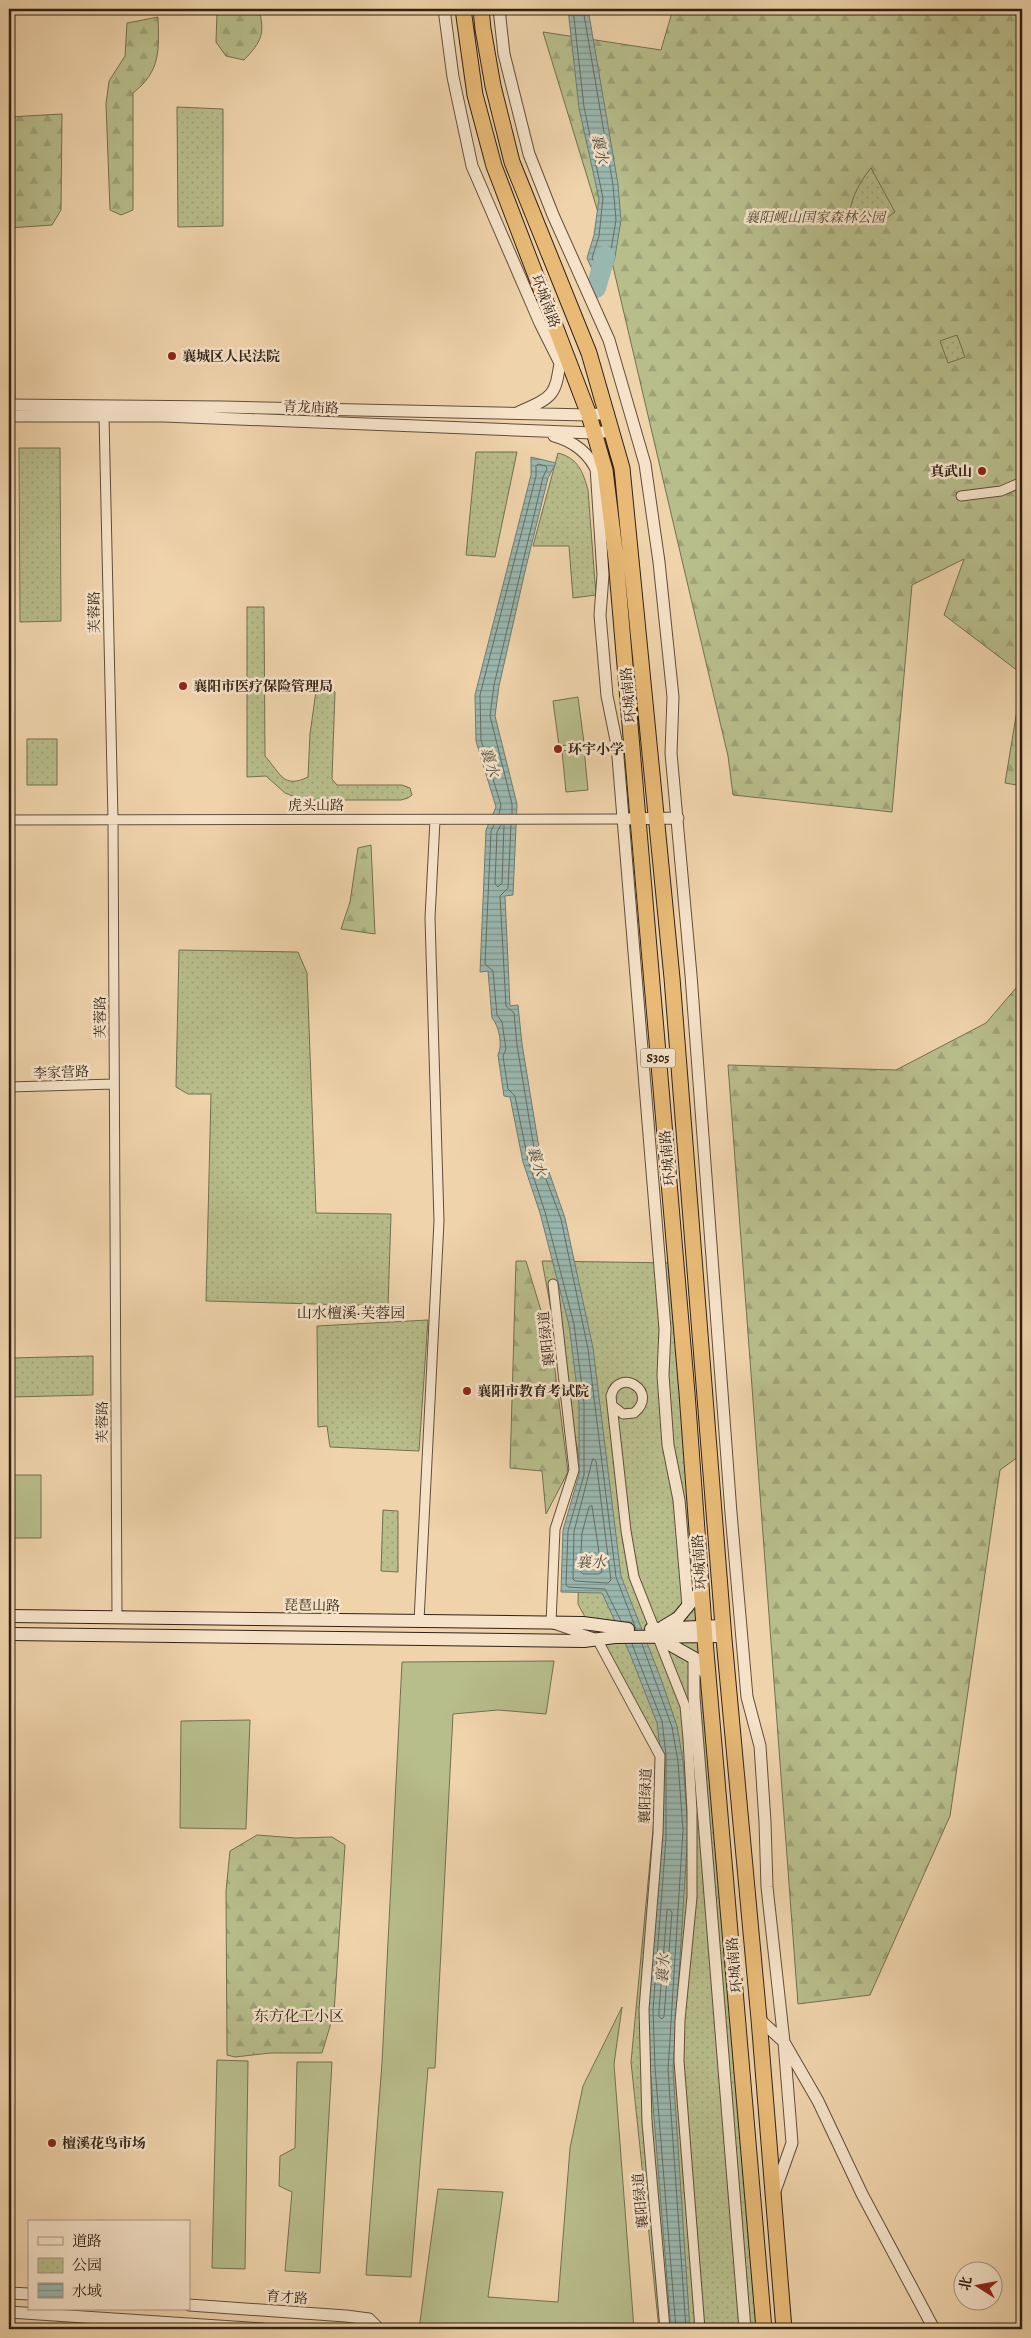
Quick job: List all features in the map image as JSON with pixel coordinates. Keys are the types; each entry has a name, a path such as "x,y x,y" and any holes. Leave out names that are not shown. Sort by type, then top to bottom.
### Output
{"highway":[{"name":"环城南路","path":"463,9 475,95 494,166 589,415 605,470 609,500 687,1393 704,1632 764,2329"},
{"name":"环城南路","path":"481,9 493,86 512,162 589,354 608,413 622,468 632,550 672,978 723,1631 759,2019 784,2329"}],"main road":[{"path":"656,1634 678,1618 701,1590"},
{"name":"琵琶山路","path":"9,1616 583,1623 614,1633"},
{"path":"9,1634 584,1641 614,1633 656,1634 723,1631"},
{"path":"656,1634 694,1658 708,1676"}],"street":[{"path":"444,9 453,77 472,166 540,324 560,363"},
{"path":"499,9 504,54 529,154 553,215 609,340 646,464 673,697 671,753 678,818 747,1697 760,1746 767,1887 784,2042 792,2143 773,2197"},
{"path":"9,157 10,410"},
{"path":"515,414 549,398 557,384 563,345"},
{"name":"青龙庙路","path":"10,410 222,407 515,414 589,415 608,413"},
{"name":"青龙庙路","path":"10,410 104,416 164,416 532,430 612,431"},
{"name":"芙蓉路","path":"104,416 113,819 117,1618"},
{"path":"532,430 566,439 583,451 596,467 609,500"},
{"path":"596,467 603,575 600,614 607,696 617,746 665,1329 663,1376 668,1445 679,1500 688,1606"},
{"path":"961,496 1000,491 1022,482"},
{"path":"622,820 678,818"},
{"name":"虎头山路","path":"9,820 622,820"},
{"path":"419,1621 439,1221 430,918 435,820"},
{"name":"李家营路","path":"9,1087 114,1084"},
{"name":"襄阳绿道","path":"551,1623 555,1529 574,1470 554,1284"},
{"path":"614,1408 623,1414 634,1413 641,1405 642,1394 636,1385 631,1383 620,1384 612,1392 611,1400 614,1408 626,1531 634,1577 685,1706 688,1738 692,1811 692,1897 680,2020 679,2061 700,2329"},
{"path":"551,1623 597,1639"},
{"path":"723,1631 742,1629"},
{"name":"襄阳绿道","path":"597,1639 660,1756 658,1833 644,2009 647,2122 665,2329"},
{"path":"694,1658 694,1697 745,2329"},
{"path":"759,2019 784,2042 818,2102 862,2194 934,2329"},
{"path":"9,2293 28,2294"},
{"name":"育才路","path":"190,2305 346,2316 369,2319 379,2329"},
{"path":"9,2312 263,2329"}],"green space":[{"path":"225,9 259,9 262,31 255,48 244,60 226,56 216,42 217,13"},
{"name":"襄阳岘山国家森林公园","path":"673,9 1020,9 1022,11 1022,674 944,615 964,559 912,585 892,812 733,795 728,756 608,245 543,32 661,50"},
{"path":"158,17 158,50 156,59 149,76 133,93 133,210 121,215 110,210 106,104 109,81 125,56 127,23"},
{"path":"177,107 223,109 223,226 178,227"},
{"path":"62,114 61,210 52,225 9,228 9,117"},
{"path":"871,168 895,212 884,220 849,213 857,189"},
{"path":"957,335 965,357 948,363 940,341"},
{"path":"19,448 60,448 61,621 20,622"},
{"path":"476,452 517,452 495,557 466,555"},
{"path":"558,453 565,455 575,462 584,477 588,490 596,595 573,598 569,546 533,546"},
{"path":"247,607 264,607 265,756 279,774 283,778 293,781 308,777 310,734 316,691 317,687 329,687 335,692 332,779 337,785 402,785 410,788 412,795 401,800 303,800 285,793 266,776 247,777"},
{"path":"1022,680 1022,786 1005,783"},
{"path":"578,697 584,743 559,746 553,701"},
{"path":"27,739 57,739 57,785 27,785"},
{"path":"584,748 588,790 566,792 562,751"},
{"path":"371,845 375,934 341,929 350,902 358,848"},
{"path":"179,950 298,952 307,973 316,1213 391,1214 388,1306 206,1301 211,1094 188,1094 176,1087"},
{"path":"1016,988 1022,992 1022,1454 1000,1470 950,1816 870,1995 798,2004 728,1065 896,1070 986,1023"},
{"path":"516,1261 526,1261 552,1347 568,1472 546,1514 542,1471 510,1468"},
{"path":"542,1261 675,1263 764,2329 659,2329 631,2062 660,1756 578,1604 581,1469"},
{"path":"428,1320 419,1451 330,1447 327,1426 318,1427 317,1326"},
{"path":"93,1356 93,1395 11,1397 10,1358"},
{"path":"9,1475 41,1475 41,1538 9,1538"},
{"path":"383,1510 398,1511 398,1572 381,1571"},
{"path":"554,1661 546,1714 498,1710 453,1714 435,2068 428,2068 411,2277 366,2275 382,2063 402,1662"},
{"path":"250,1720 246,1829 180,1828 181,1721"},
{"path":"257,1835 296,1838 332,1837 345,1845 334,2013 322,2053 270,2053 235,2057 227,2055 226,1891 230,1851"},
{"path":"622,2007 614,2064 634,2329 419,2329 438,2189 503,2192 488,2297 558,2302 570,2148 583,2086"},
{"path":"217,2060 248,2061 245,2269 212,2268"},
{"path":"297,2062 332,2062 320,2273 285,2271 292,2192 279,2186 280,2156 295,2148"}],"water":[{"name":"襄水","path":"568,9 588,9 618,184 621,220 615,257 606,285 601,290 587,258 594,235 599,199 579,108"},
{"name":"襄水","path":"531,457 556,463 548,478 526,567 499,686 495,716 517,804 513,895 505,896 510,1006 518,1005 522,1044 543,1172 549,1172 565,1218 593,1348 621,1576 677,1726 683,1761 688,1830 673,2070 690,2329 671,2329 650,2067 648,2009 661,1756 657,1723 630,1654 602,1593 561,1592 563,1530 579,1475 579,1404 569,1325 540,1213 523,1162 510,1097 504,1096 498,1055 500,1046 499,1036 497,1026 492,1018 488,971 480,972 486,830 496,807 476,741 475,695 531,475"}],"waterway":[{"name":"襄水","path":"596,288 605,256"}],"place":[{"name":"襄城区人民法院","path":"172,356"},
{"name":"真武山","path":"982,471"},
{"name":"襄阳市医疗保险管理局","path":"183,686"},
{"name":"环宇小学","path":"558,749"},
{"name":"襄阳市教育考试院","path":"467,1391"},
{"name":"檀溪花鸟市场","path":"52,2143"}],"district":[{"name":"山水檀溪·芙蓉园","path":"351,1313"},
{"name":"东方化工小区","path":"299,2016"}]}
